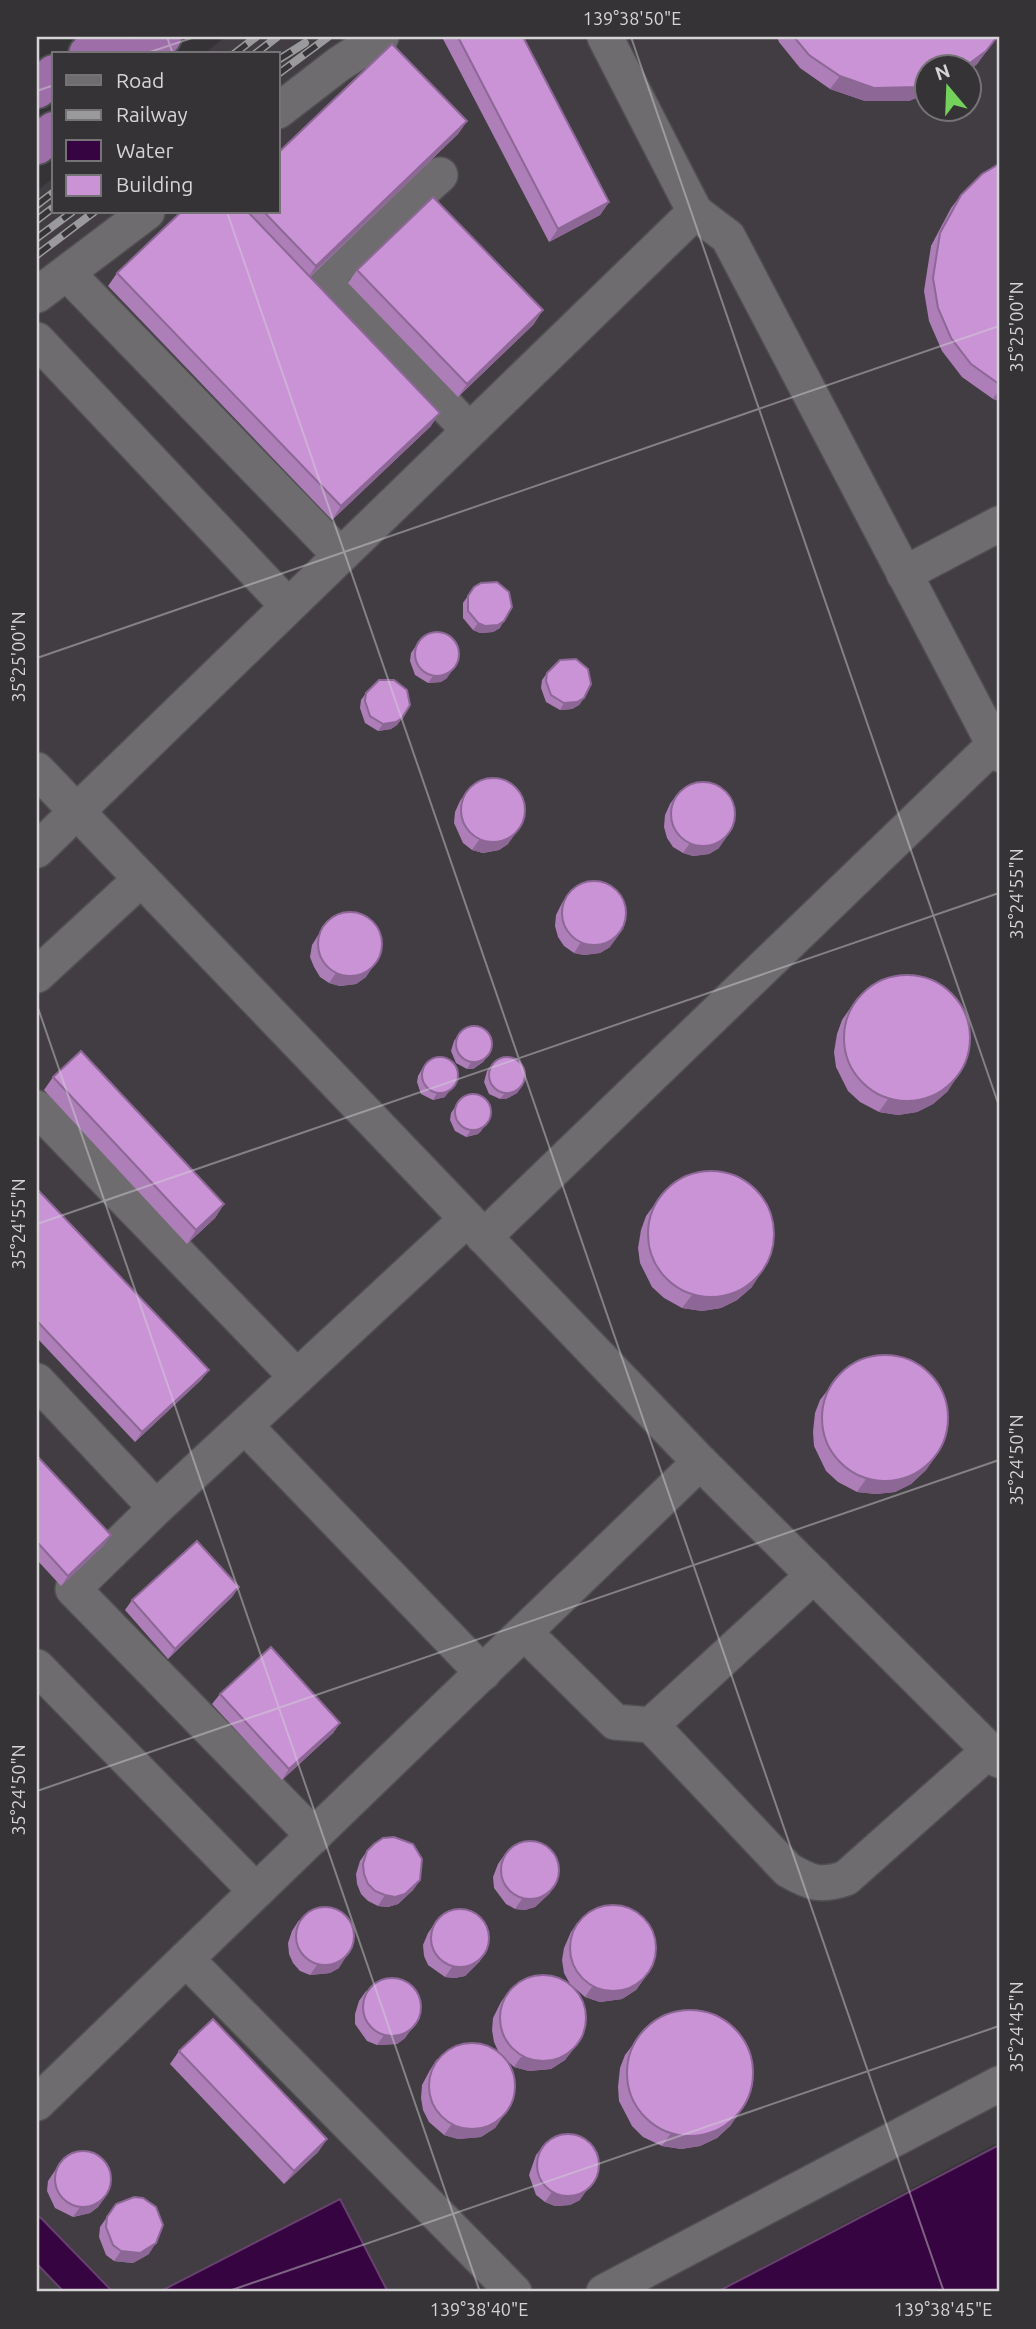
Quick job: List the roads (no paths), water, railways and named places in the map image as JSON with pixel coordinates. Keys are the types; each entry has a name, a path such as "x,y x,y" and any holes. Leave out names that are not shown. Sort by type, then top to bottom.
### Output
{"highway":[{"path":"81,52 100,37"},
{"path":"91,52 110,37"},
{"path":"143,52 162,37"},
{"path":"152,52 171,37"},
{"path":"37,89 52,76"},
{"path":"37,96 52,83"},
{"path":"37,138 52,126"},
{"path":"37,145 52,133"}],"lane":[{"path":"280,109 339,64 381,37"},
{"path":"314,1836 73,1589 297,1377 476,1228 997,750 728,237 695,212 605,37"},
{"path":"440,175 324,279 469,430"},
{"path":"37,850 695,212"},
{"path":"37,295 144,214"},
{"path":"67,273 341,555"},
{"path":"37,340 288,606"},
{"path":"904,574 999,524"},
{"path":"37,770 700,1462 994,1755 846,1878 826,1885 807,1880 788,1870 650,1725 615,1722 524,1633"},
{"path":"37,975 141,879"},
{"path":"37,1108 297,1377"},
{"path":"37,1381 156,1508"},
{"path":"245,1426 483,1673"},
{"path":"37,2102 700,1462"},
{"path":"650,1725 814,1576"},
{"path":"37,1667 256,1891"},
{"path":"186,1959 514,2292"},
{"path":"604,2292 999,2084"}],"water":[{"path":"999,2145 999,2292 717,2292"},
{"path":"340,2199 388,2292 159,2292"},
{"path":"37,2216 113,2292 64,2292 37,2264"}],"railway":[{"path":"237,52 256,37"},
{"path":"258,52 277,37"},
{"path":"280,73 328,37"},
{"path":"280,59 305,43"},
{"path":"37,205 52,194"},
{"path":"37,220 52,209"},
{"path":"37,238 69,214"},
{"path":"37,255 91,214"}]}
